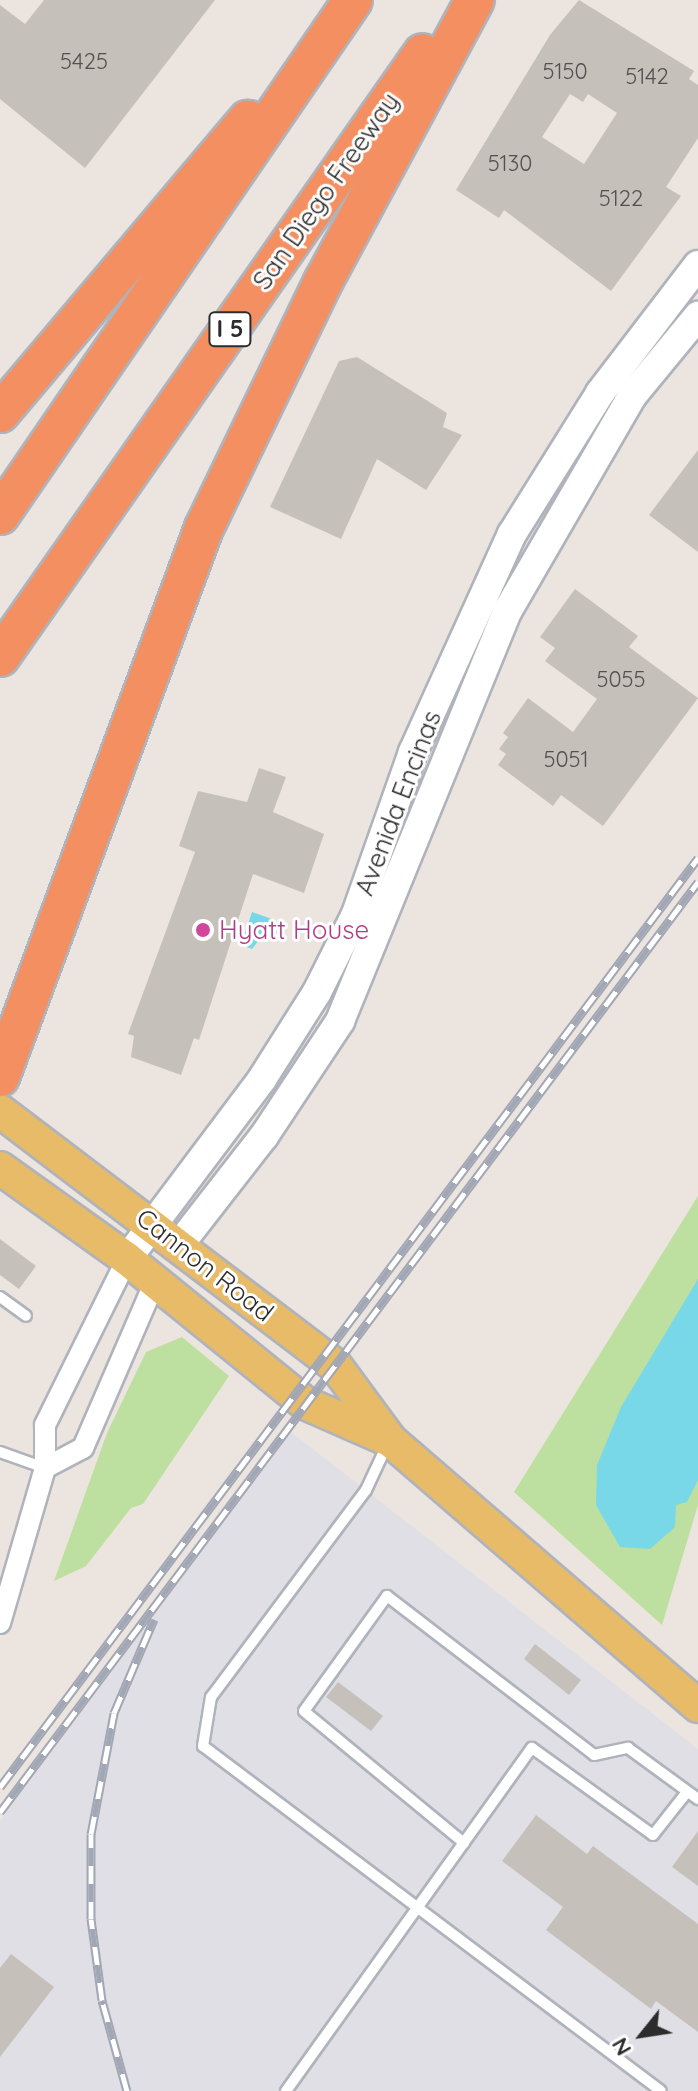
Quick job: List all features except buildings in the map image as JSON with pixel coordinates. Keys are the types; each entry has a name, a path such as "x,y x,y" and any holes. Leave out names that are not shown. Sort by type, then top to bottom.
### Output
{"highway":[{"name":"San Diego Freeway","path":"0,657 460,0"},
{"path":"0,1077 204,528 323,282 475,0"},
{"path":"0,413 180,194 345,12"},
{"path":"0,515 345,12"}],"main road":[{"name":"Cannon Road","path":"0,1111 335,1365 390,1440 696,1699"},
{"name":"Cannon Road","path":"0,1168 127,1259 305,1403 390,1440"}],"street":[{"name":"Avenida Encinas","path":"1,1619 45,1468 45,1425 127,1259 262,1079 317,992 356,914 413,752 512,534 554,462 698,265"},
{"name":"Avenida Encinas","path":"179,1245 264,1136 340,1021 394,900 445,756 538,550 632,396 698,316"},
{"path":"45,1468 83,1448 155,1282"}],"lane":[{"path":"413,752 445,756"},
{"path":"0,1297 26,1316"},
{"path":"390,1440 366,1490 211,1697 203,1746 661,2091"},
{"path":"0,1452 45,1468"},
{"path":"464,1843 304,1711 387,1596 594,1755 628,1748 698,1799"},
{"path":"286,2091 532,1748 653,1835 687,1792"}],"shaded area":[{"path":"291,1432 698,1749 698,2091 0,2091 0,1821"}],"green space":[{"path":"698,1196 698,1505 662,1625 514,1492"},
{"path":"182,1337 229,1376 143,1504 131,1508 86,1566 54,1581 107,1433 146,1352"}],"water":[{"path":"252,912 275,920 252,949 241,945"},
{"path":"698,1279 698,1480 687,1502 676,1505 675,1527 650,1549 620,1547 596,1505 597,1465 621,1407"}],"railway":[{"path":"0,1787 698,858"},
{"path":"0,1812 698,882"},
{"path":"127,2091 102,2000 91,1919 91,1834 114,1713 154,1619"}],"place":[{"name":"Hyatt House","path":"203,930"}]}
